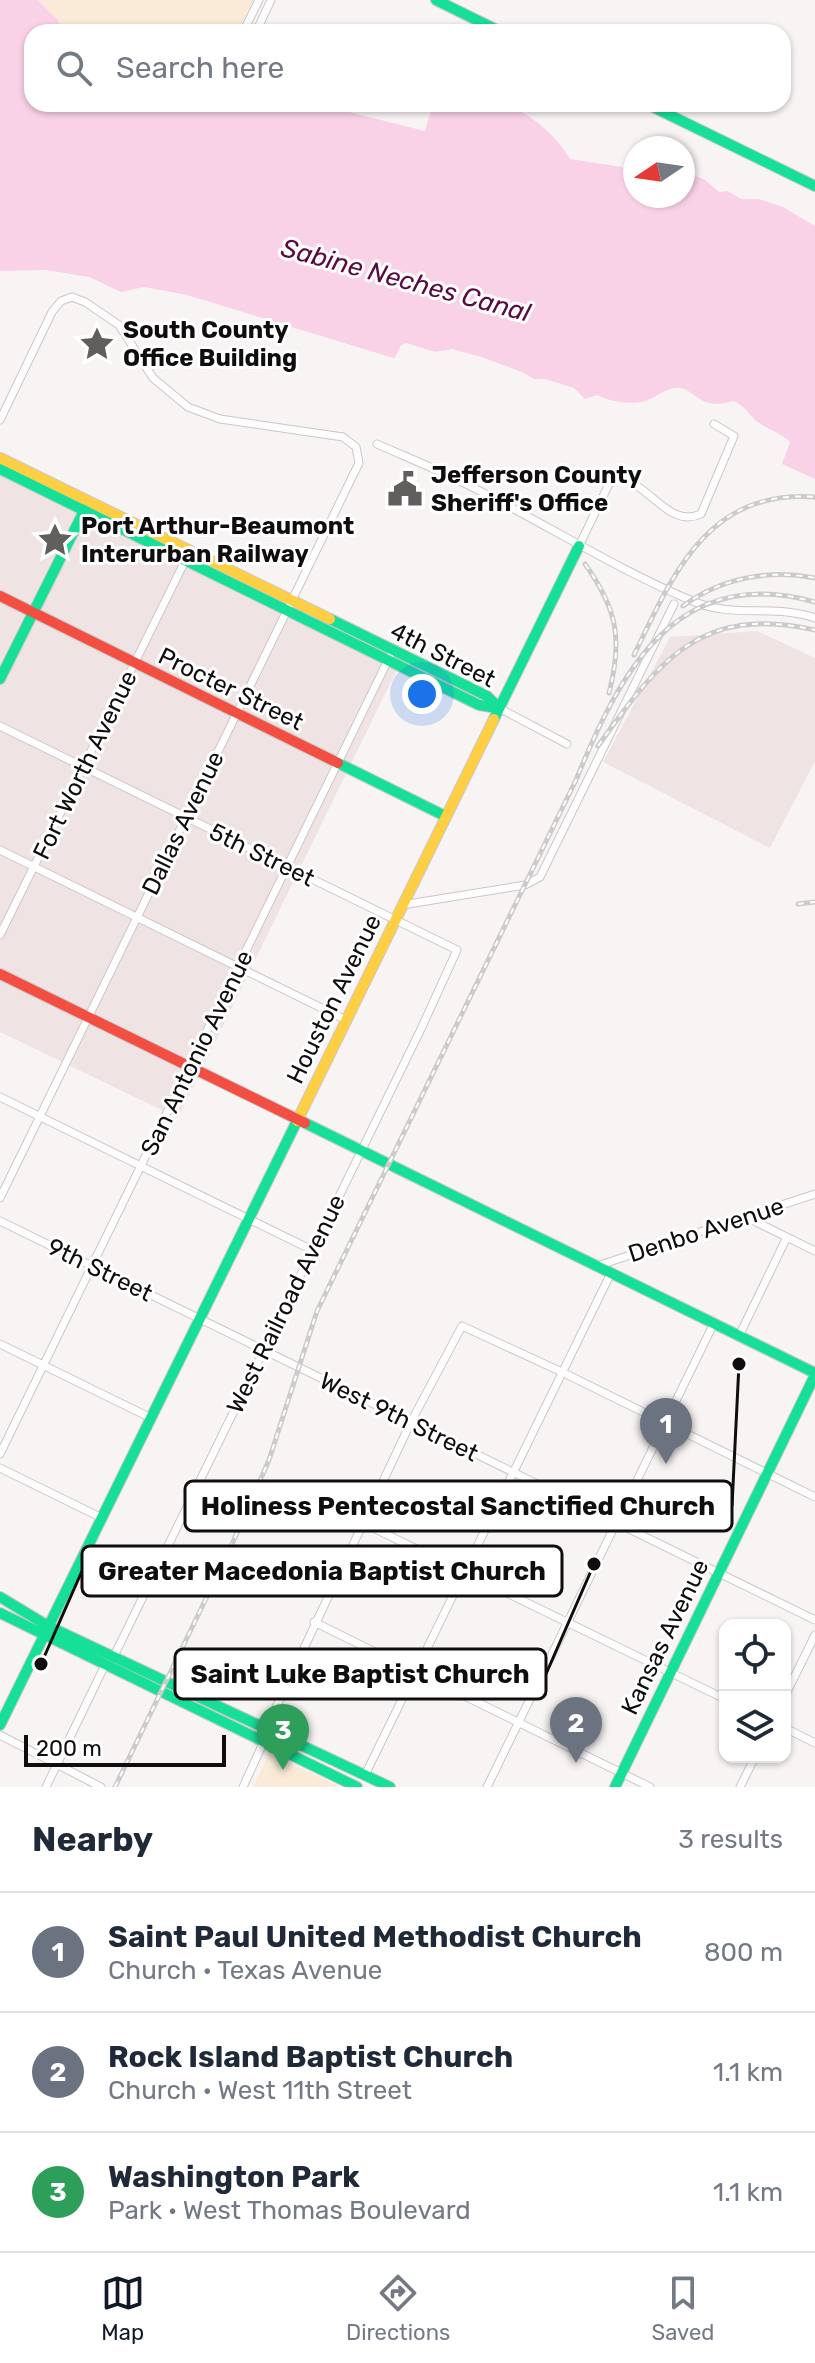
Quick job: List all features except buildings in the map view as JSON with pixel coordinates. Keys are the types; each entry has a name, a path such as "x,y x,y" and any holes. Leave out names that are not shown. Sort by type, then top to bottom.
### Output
{"street":[{"path":"247,24 259,0"},
{"path":"260,24 271,0"},
{"path":"436,0 485,24"},
{"path":"663,112 815,186"},
{"name":"Dallas Avenue","path":"0,420 52,312 61,301 72,297 97,309 119,325 153,378 188,407 220,419 343,437 356,447 359,463 0,1198"},
{"name":"Houston Avenue","path":"0,1725 609,484 618,478 630,479 674,515 692,518 701,514 734,436 714,424"},
{"path":"377,444 466,484 579,546 697,603 729,611 803,613 815,618"},
{"name":"4th Street","path":"0,458 86,505 290,606 391,655 487,696 499,708"},
{"name":"4th Street","path":"0,469 86,505"},
{"path":"0,679 86,505"},
{"name":"Fort Worth Avenue","path":"0,935 188,556"},
{"name":"Procter Street","path":"0,596 445,816"},
{"path":"402,905 525,885 540,877 674,604"},
{"name":"San Antonio Avenue","path":"0,1454 391,655"},
{"path":"499,708 567,744"},
{"name":"5th Street","path":"0,726 457,950"},
{"path":"0,850 346,1020"},
{"name":"West Railroad Avenue","path":"46,1787 264,1350 457,950"},
{"path":"0,974 815,1374"},
{"path":"0,1097 312,1250"},
{"name":"Denbo Avenue","path":"596,1266 815,1194"},
{"path":"746,1217 815,1251"},
{"name":"9th Street","path":"0,1221 200,1318"},
{"path":"739,1336 787,1237"},
{"path":"365,1775 611,1273"},
{"name":"West 9th Street","path":"200,1318 815,1620"},
{"path":"487,1787 714,1323"},
{"path":"243,1787 265,1743 269,1725 314,1622 411,1422 462,1326 815,1497"},
{"path":"0,1344 151,1418"},
{"name":"Kansas Avenue","path":"615,1787 815,1374"},
{"path":"0,1468 102,1518"},
{"path":"363,1523 719,1696"},
{"path":"0,1597 46,1631"},
{"path":"0,1613 269,1725 390,1787"},
{"path":"314,1622 650,1787"},
{"path":"787,1691 815,1635"},
{"path":"110,1660 265,1743 357,1787"},
{"path":"791,1731 815,1743"},
{"path":"0,1735 101,1787"},
{"path":"740,1787 752,1763"}],"shaded area":[{"path":"38,0 256,0 245,24 59,24"},
{"path":"0,453 406,651 178,1118 0,1032"},
{"path":"757,631 815,658 815,761 770,848 603,762 670,637"},
{"path":"269,1753 340,1787 253,1787"}],"water":[{"name":"Sabine Neches Canal","path":"0,0 38,0 59,24 24,24 24,112 349,112 425,131 431,112 520,112 550,133 570,159 623,167 623,208 695,208 695,176 704,179 719,192 728,191 741,199 759,199 783,207 815,226 815,479 782,464 790,442 758,422 733,401 712,404 682,388 668,390 641,402 614,401 597,395 585,399 574,388 545,379 534,379 481,357 452,349 435,352 406,343 401,345 395,358 187,295 144,287 121,292 89,277 46,270 0,271"}],"railway":[{"path":"634,655 680,567 721,522 747,507 778,498 815,497"},
{"path":"585,564 604,596 614,625 616,656 609,693"},
{"path":"683,606 713,589 746,578 780,575 815,578"},
{"path":"115,1787 229,1551 269,1460 317,1311 612,701 634,666 660,636 690,613 725,598 767,594 815,602"},
{"path":"598,746 641,689 663,666 686,647 712,633 741,625 775,624 815,630"},
{"path":"798,904 815,902"}],"traffic: fast":[{"path":"436,0 485,24"},
{"path":"663,112 815,186"},
{"path":"0,469 479,705 497,708"},
{"path":"0,679 86,507"},
{"path":"494,719 579,546"},
{"path":"330,619 487,696 499,708"},
{"path":"338,763 445,816"},
{"path":"0,1725 297,1121"},
{"path":"305,1123 815,1373"},
{"path":"615,1787 815,1375"},
{"path":"0,1597 48,1626 390,1787"},
{"path":"0,1613 357,1787"}],"traffic: slow":[{"path":"0,458 330,619"},
{"path":"297,1121 494,719"}],"traffic: jam":[{"path":"0,596 338,763"},
{"path":"0,974 305,1123"}],"place":[{"name":"South County Office Building","path":"97,344"},
{"name":"Jefferson County Sheriff's Office","path":"405,489"},
{"name":"Port Arthur-Beaumont Interurban Railway","path":"55,540"},
{"name":"Holiness Pentecostal Sanctified Church","path":"739,1364"},
{"name":"Saint Paul United Methodist Church","path":"666,1464"},
{"name":"Saint Luke Baptist Church","path":"594,1564"},
{"name":"Greater Macedonia Baptist Church","path":"41,1664"},
{"name":"Rock Island Baptist Church","path":"576,1763"},
{"name":"Washington Park","path":"283,1770"}]}
